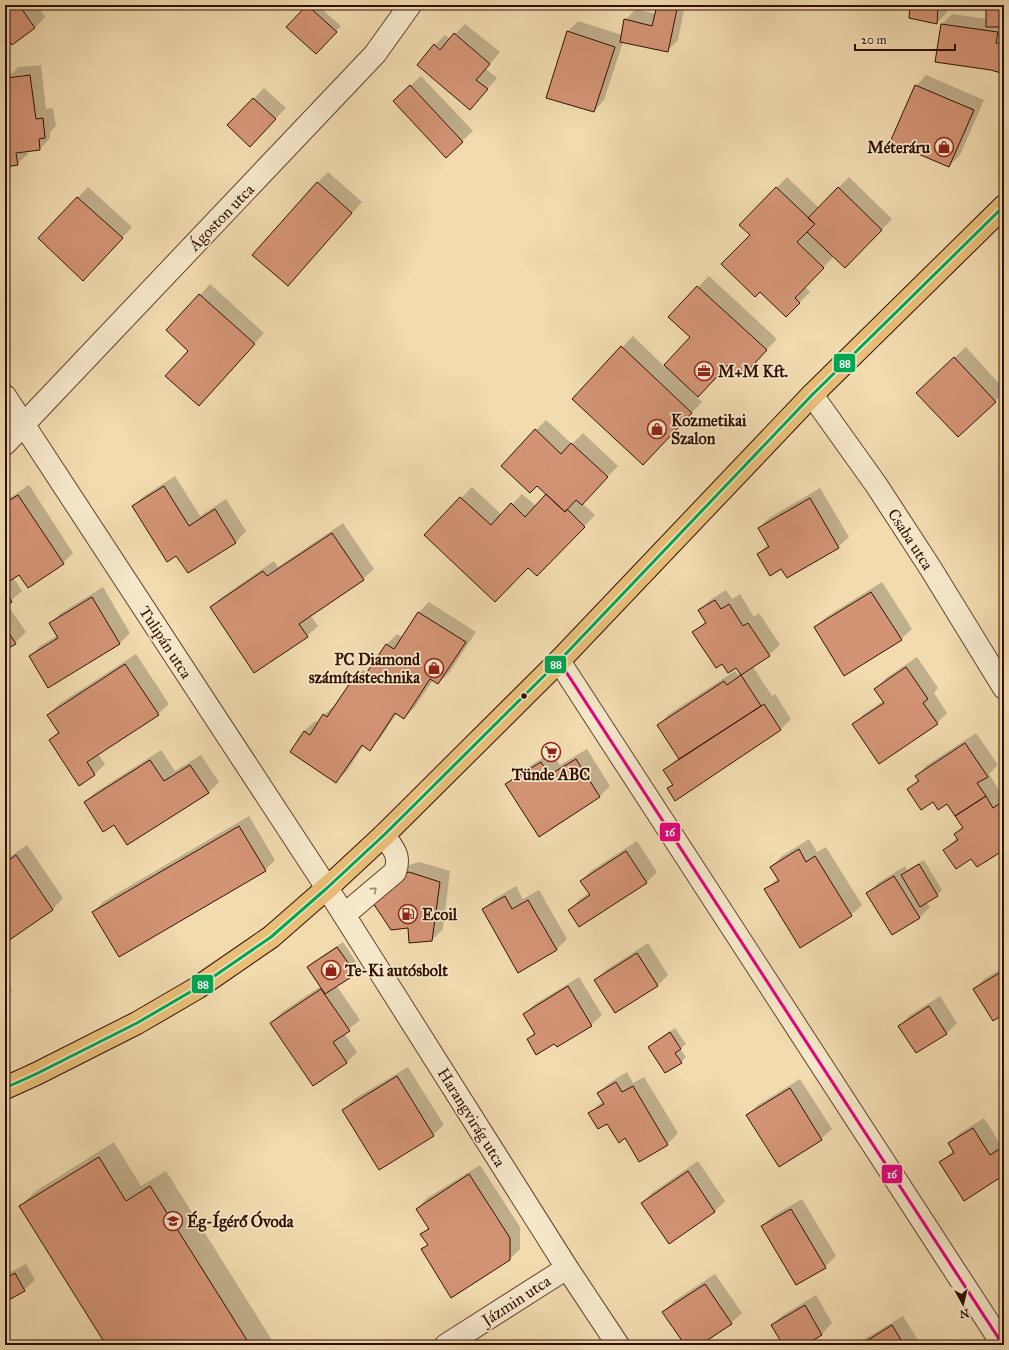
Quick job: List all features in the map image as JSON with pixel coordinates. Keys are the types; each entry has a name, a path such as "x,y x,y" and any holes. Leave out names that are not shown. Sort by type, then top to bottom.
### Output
{"main road":[{"path":"5,1088 138,1023 197,988 271,937 327,888 384,835 559,661 812,395 1004,206"}],"street":[{"name":"Ágoston utca","path":"5,444 376,54 410,5"},
{"name":"Csaba utca","path":"812,395 877,486 931,569 1004,688"},
{"name":"Tulipán utca","path":"5,396 327,888"},
{"path":"559,661 1003,1345"},
{"path":"344,915 395,872 398,863 397,854 384,835"},
{"name":"Harangvirág utca","path":"327,888 566,1268 618,1345"},
{"name":"Jázmin utca","path":"446,1345 566,1268"}],"building":[{"path":"5,5 19,5 35,28 12,45 5,35"},
{"path":"307,5 337,32 316,54 286,27"},
{"path":"657,5 677,9 668,52 620,42 624,19 652,26"},
{"path":"910,5 938,5 937,24 909,18"},
{"path":"986,5 1004,5 1004,27 986,27"},
{"path":"941,24 998,32 996,43 1004,44 1004,74 991,70 935,62"},
{"path":"567,31 615,47 594,112 546,98"},
{"path":"454,33 490,64 476,80 488,89 470,110 417,65 434,44 440,50"},
{"path":"30,75 36,119 43,118 45,138 39,139 40,150 16,153 18,165 5,167 5,90 8,90 7,78"},
{"path":"410,85 463,142 446,158 393,101"},
{"path":"915,85 974,110 949,167 890,142"},
{"path":"253,98 276,119 250,147 227,125"},
{"path":"317,182 352,213 288,286 252,255"},
{"path":"776,187 815,224 797,242 824,268 795,298 800,303 786,317 760,292 755,297 721,264 750,235 739,225"},
{"path":"838,187 882,230 845,268 807,232 815,224 808,218"},
{"path":"77,197 123,238 83,281 38,238"},
{"path":"697,286 767,350 741,378 728,365 698,397 664,365 690,337 668,317"},
{"path":"199,294 255,344 199,406 165,376 188,351 166,330"},
{"path":"621,346 692,413 643,465 572,399"},
{"path":"954,357 996,402 958,437 916,393"},
{"path":"535,429 561,454 571,443 608,477 582,505 576,500 565,512 537,486 530,493 501,466"},
{"path":"164,486 189,526 215,509 236,543 188,573 176,556 167,562 132,506"},
{"path":"546,494 565,512 567,509 585,527 537,576 528,568 495,602 424,535 460,497 491,525 511,503 525,517"},
{"path":"18,495 64,564 28,588 19,575 5,584 5,503"},
{"path":"810,498 839,548 787,578 781,569 770,576 757,554 769,547 758,528"},
{"path":"332,533 364,580 299,624 308,637 254,673 210,607 263,571 267,576"},
{"path":"5,591 12,602 5,607"},
{"path":"871,592 902,640 844,676 814,627"},
{"path":"92,597 120,644 48,688 29,656 58,638 49,623"},
{"path":"715,600 721,609 729,604 743,626 748,623 770,656 741,675 736,668 728,673 722,664 716,668 692,632 706,623 698,610"},
{"path":"418,612 466,642 438,684 430,679 404,719 395,713 370,751 362,745 336,783 290,752 304,731 310,735 323,714 327,717 352,680 359,684 386,644 394,649"},
{"path":"5,627 16,644 5,650"},
{"path":"125,664 159,715 87,762 95,775 79,786 49,740 59,733 47,715"},
{"path":"906,667 928,699 923,703 938,724 879,764 852,724 884,703 874,689"},
{"path":"741,675 761,706 679,759 657,725 724,681 727,685"},
{"path":"764,704 781,730 675,801 667,788 673,785 663,770"},
{"path":"965,743 988,777 977,783 986,796 955,816 947,804 938,810 933,802 921,810 907,789 919,781 915,776"},
{"path":"576,759 600,797 539,837 505,784 541,762 549,775"},
{"path":"150,760 164,781 190,765 209,793 127,845 114,825 103,832 84,802"},
{"path":"986,796 993,808 1003,801 1004,803 1004,850 977,867 971,859 956,869 943,850 958,840 954,834 963,828 955,816"},
{"path":"239,826 266,871 119,957 92,912"},
{"path":"799,849 806,862 815,856 852,916 800,948 764,889 779,881 770,867"},
{"path":"626,851 647,883 579,927 568,910 590,895 580,881"},
{"path":"16,855 53,910 5,943 5,863"},
{"path":"919,864 938,896 920,907 901,875"},
{"name":"Ecoil","path":"409,872 440,882 432,941 409,943 408,928 391,930 371,900 400,875"},
{"path":"894,876 920,918 892,935 866,893"},
{"path":"505,896 512,909 528,900 557,950 518,973 482,909"},
{"name":"Te-Ki autósbolt","path":"337,947 356,974 325,994 307,967"},
{"path":"637,953 658,986 615,1013 594,980"},
{"path":"1004,970 1004,1014 993,1021 973,989"},
{"path":"568,986 592,1026 557,1047 554,1044 536,1055 527,1039 535,1034 523,1014"},
{"path":"321,989 350,1031 333,1042 347,1063 313,1086 270,1023"},
{"path":"929,1006 947,1034 916,1053 898,1026"},
{"path":"670,1032 681,1049 675,1053 682,1063 665,1073 648,1047"},
{"path":"397,1076 434,1136 379,1170 342,1110"},
{"path":"616,1082 622,1092 633,1086 668,1145 639,1162 625,1138 619,1143 607,1124 598,1129 588,1113 604,1104 597,1093"},
{"path":"790,1088 822,1140 779,1167 746,1115"},
{"path":"973,1128 990,1155 1004,1146 1004,1175 964,1201 939,1162 954,1153 948,1143"},
{"path":"99,1157 126,1201 150,1186 250,1345 106,1345 19,1206"},
{"path":"688,1171 715,1212 669,1244 641,1203"},
{"path":"469,1174 510,1238 510,1260 451,1298 421,1249 428,1245 420,1234 429,1229 416,1209"},
{"path":"791,1209 826,1268 796,1285 761,1226"},
{"path":"1004,1261 1004,1270 1000,1263"},
{"path":"15,1273 25,1291 5,1302 5,1279"},
{"path":"705,1284 732,1324 700,1345 685,1345 662,1312"},
{"path":"805,1305 822,1335 805,1345 783,1345 771,1325"},
{"path":"892,1325 904,1345 860,1345"}],"transit line":[{"name":"88","path":"5,1088 137,1023 197,988 271,937 327,888 384,835 559,661 812,395 1004,206"},
{"name":"16","path":"559,661 1003,1345"}],"place":[{"name":"Méteráru","path":"944,147"},
{"name":"M+M Kft.","path":"704,371"},
{"name":"Kozmetikai Szalon","path":"657,429"},
{"name":"PC Diamond számítástechnika","path":"434,668"},
{"name":"Tünde ABC","path":"551,752"},
{"name":"Ecoil","path":"408,914"},
{"name":"Te-Ki autósbolt","path":"331,970"},
{"name":"Ég-Ígérő Óvoda","path":"173,1221"}]}
